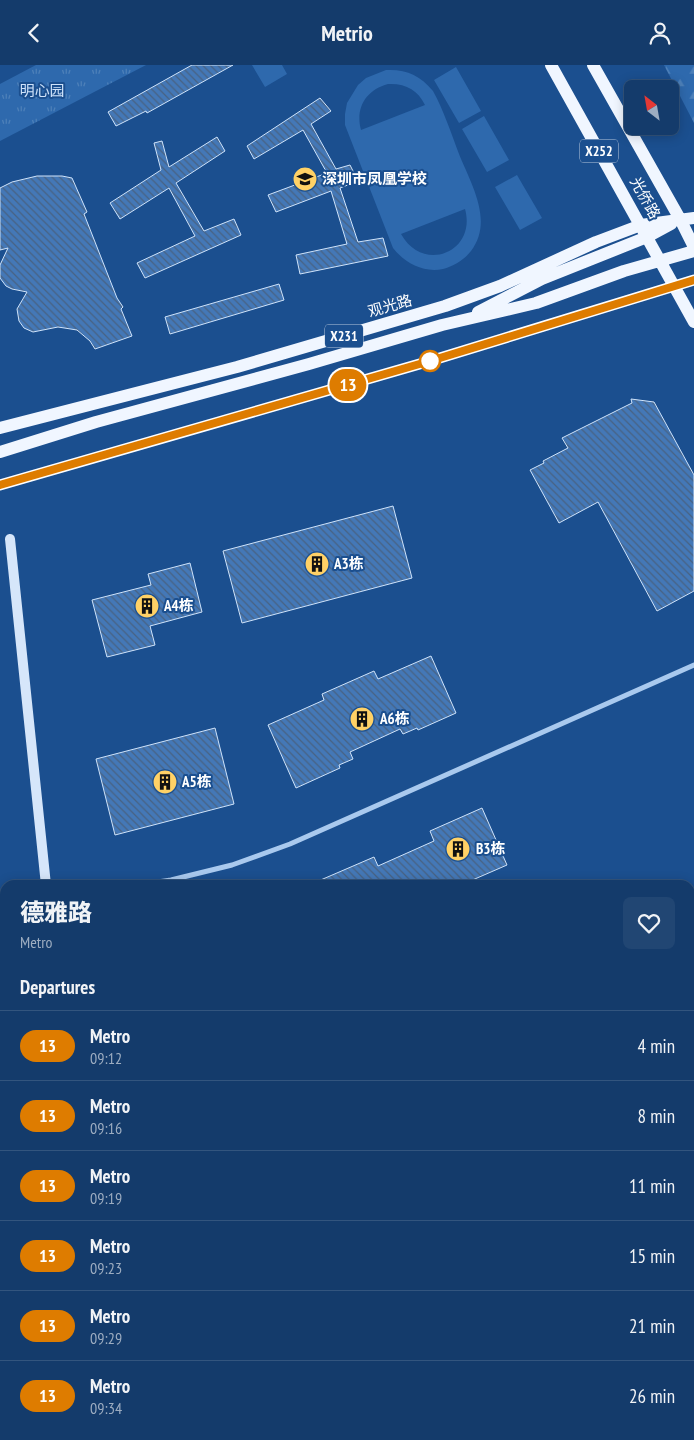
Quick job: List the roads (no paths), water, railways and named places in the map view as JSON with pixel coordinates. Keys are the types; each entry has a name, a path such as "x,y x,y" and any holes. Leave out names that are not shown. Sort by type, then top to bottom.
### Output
{"main road":[{"name":"光侨路","path":"551,65 694,322"},
{"name":"光侨路","path":"593,65 694,247"},
{"name":"观光路","path":"0,428 237,367 445,306 500,286 554,259 596,241 644,231 680,219 694,218"},
{"path":"463,321 542,279 644,231"},
{"name":"X231","path":"0,452 96,422 463,321 536,303 660,260 694,251"}],"street":[{"path":"10,539 45,880"},
{"path":"171,880 232,865 290,844 694,665"}],"metro line":[{"name":"13","path":"0,485 430,361 694,280"}],"place":[{"name":"深圳市凤凰学校","path":"305,179"},
{"name":"A3栋","path":"317,564"},
{"name":"A4栋","path":"147,606"},
{"name":"A6栋","path":"362,719"},
{"name":"A5栋","path":"165,782"},
{"name":"B3栋","path":"458,849"}],"park label":[{"name":"明心园","path":"42,91"}]}
